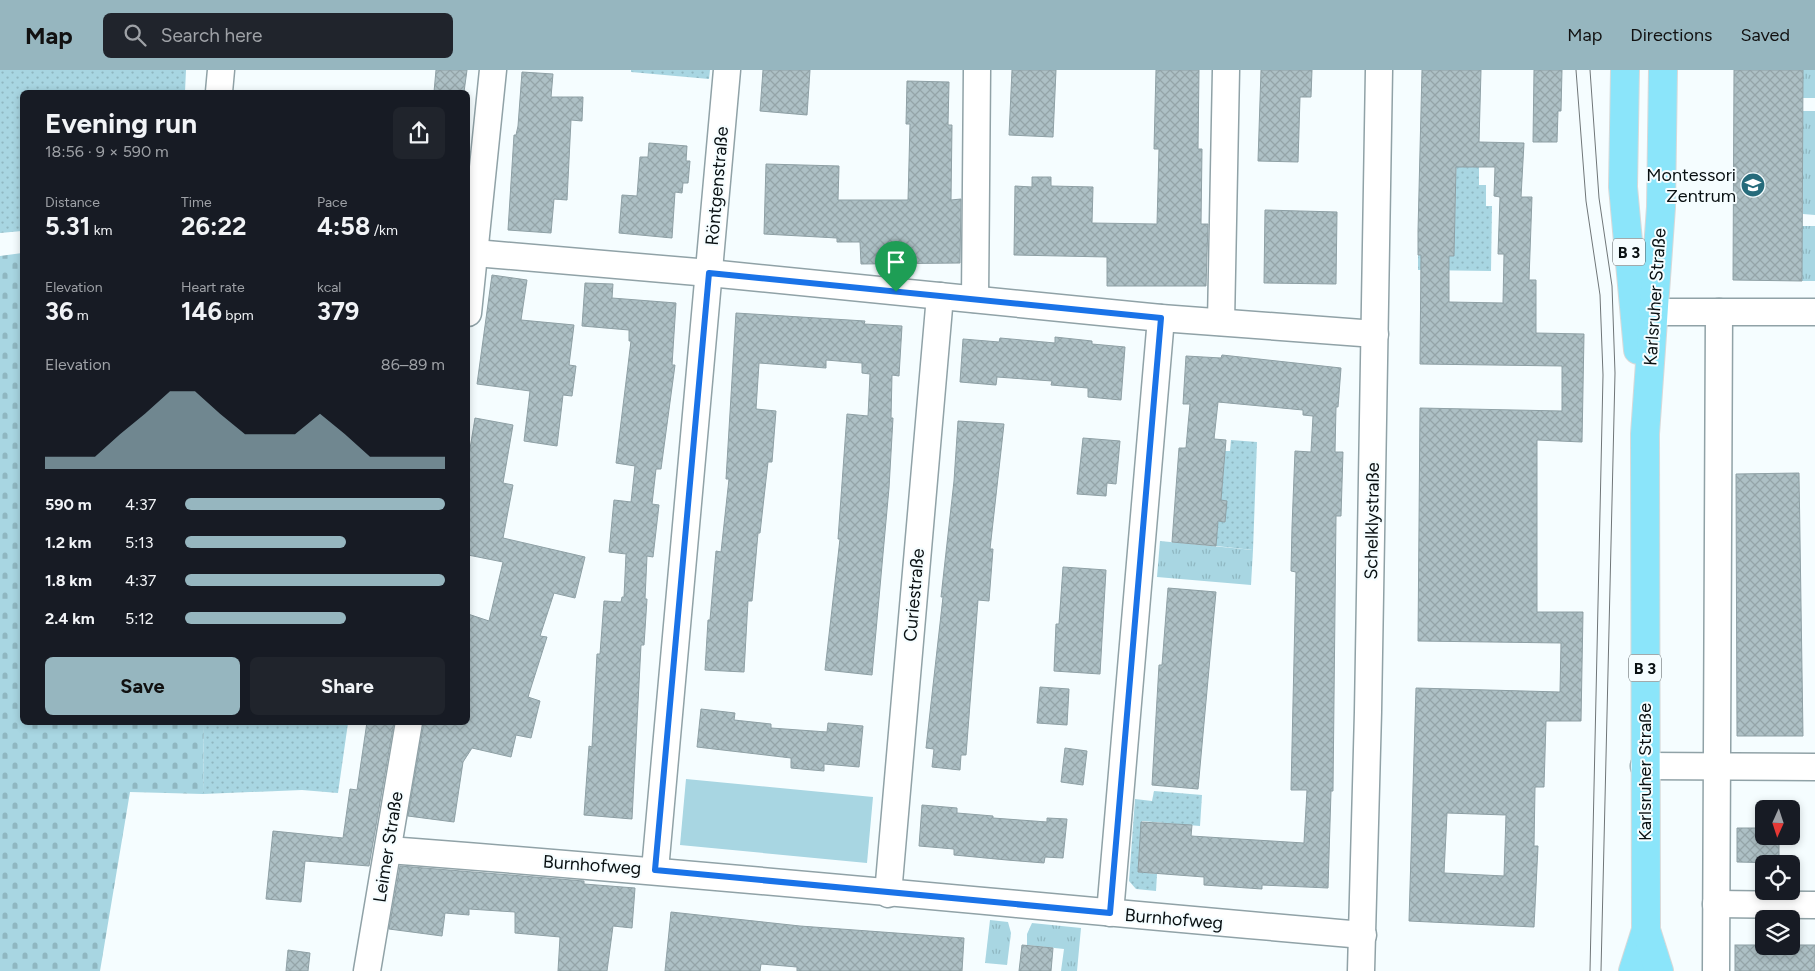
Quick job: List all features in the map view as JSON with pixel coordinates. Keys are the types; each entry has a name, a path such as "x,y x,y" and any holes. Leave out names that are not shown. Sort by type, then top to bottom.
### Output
{"main road":[{"name":"Karlsruher Straße","path":"1625,70 1623,188 1646,434"},
{"name":"Karlsruher Straße","path":"1659,971 1646,930 1644,766 1646,434 1661,207 1663,70"},
{"name":"Karlsruher Straße","path":"1633,971 1646,930"}],"street":[{"path":"219,90 221,70"},
{"path":"470,296 475,253 475,177 493,70"},
{"name":"Röntgenstraße","path":"655,870 727,70"},
{"path":"975,299 977,70"},
{"path":"1221,322 1226,70"},
{"name":"Schelklystraße","path":"1361,971 1379,70"},
{"path":"475,253 709,273 1161,318 1375,334"},
{"name":"Curiestraße","path":"888,894 940,296"},
{"path":"1654,312 1815,312"},
{"path":"1716,971 1719,312"},
{"path":"1110,913 1161,318"},
{"name":"Leimer Straße","path":"367,971 409,725"},
{"path":"1644,766 1815,767"},
{"name":"Burnhofweg","path":"388,850 655,870 888,894 1363,935"},
{"path":"1716,904 1815,905"}],"green space":[{"path":"0,70 186,70 185,90 20,90 20,231 0,233"},
{"path":"631,70 710,70 709,79 631,72"},
{"path":"1803,70 1815,70 1815,98 1803,98"},
{"path":"1803,111 1815,111 1815,215 1803,214"},
{"path":"1457,139 1479,140 1479,185 1486,185 1486,206 1492,206 1491,271 1418,270 1418,255 1454,256"},
{"path":"1802,226 1815,226 1815,281 1802,281"},
{"path":"20,253 20,725 204,725 203,794 130,792 100,971 0,971 0,256"},
{"path":"1231,440 1257,442 1253,550 1216,546 1218,521 1225,522 1221,500 1225,451 1230,451"},
{"path":"1160,541 1253,550 1251,585 1157,577"},
{"path":"204,725 348,725 338,793 302,790 203,794"},
{"path":"686,779 873,797 867,863 680,845"},
{"path":"1154,791 1202,795 1200,826 1142,821 1138,872 1157,874 1156,891 1136,889 1129,881 1135,799 1152,801"},
{"path":"990,920 1008,922 1011,933 1007,965 985,963"},
{"path":"1032,923 1081,928 1077,971 1061,971 1064,949 1027,945 1027,934"}],"building":[{"path":"436,70 467,70 464,90 434,90"},
{"path":"763,70 810,70 807,115 760,111"},
{"path":"1012,70 1056,70 1053,137 1009,135"},
{"path":"1156,70 1199,70 1198,149 1202,149 1201,224 1208,224 1206,286 1107,286 1107,257 1014,255 1015,186 1032,187 1032,177 1051,177 1051,186 1093,187 1092,223 1157,224 1159,149 1154,149"},
{"path":"1261,70 1312,70 1311,97 1300,97 1298,162 1258,161"},
{"path":"1422,70 1481,70 1479,142 1524,143 1521,197 1532,197 1529,280 1536,280 1536,333 1584,334 1582,442 1537,440 1537,612 1583,612 1581,721 1546,721 1544,787 1535,787 1534,846 1538,846 1534,927 1409,921 1416,688 1560,692 1561,643 1418,641 1420,408 1562,411 1562,366 1420,364 1421,255 1418,255","holes":["1456,167 1495,167 1494,196 1500,197 1498,254 1504,254 1503,303 1449,302 1449,256 1454,256","1447,813 1506,815 1504,876 1444,873"]},
{"path":"1534,70 1562,70 1561,111 1558,111 1557,142 1533,142"},
{"path":"1734,70 1803,70 1802,281 1733,280"},
{"path":"522,72 553,74 551,97 583,97 582,121 571,120 567,200 554,199 551,233 508,230 514,135 516,135 518,126"},
{"path":"907,81 949,82 948,125 952,125 951,200 961,199 960,263 861,264 860,242 837,242 837,238 764,234 766,164 839,166 838,200 908,200 910,124 906,124"},
{"path":"649,143 687,146 686,161 690,161 688,183 683,183 682,193 675,192 672,238 619,233 622,195 637,196 640,157 648,157"},
{"path":"1265,210 1337,212 1336,284 1264,283"},
{"path":"492,275 527,280 521,320 574,325 569,365 576,366 572,396 563,395 557,446 524,441 530,391 477,384"},
{"path":"585,283 613,284 612,298 676,303 672,365 675,365 661,469 656,469 652,504 659,505 653,557 647,556 645,599 647,599 644,645 641,645 632,819 584,815 589,746 592,747 597,654 600,654 604,601 621,602 622,597 624,597 626,554 609,552 614,500 631,502 635,466 616,463 631,341 629,341 629,330 582,326"},
{"path":"736,313 865,321 864,324 902,326 899,376 892,375 891,418 893,418 889,488 872,675 825,670 840,539 838,539 847,414 868,416 870,374 862,373 862,363 826,360 826,368 759,363 756,409 776,411 772,462 768,462 760,533 758,533 752,601 748,601 744,672 705,670 708,620 710,620 716,551 721,552 729,479 726,479"},
{"path":"1055,337 1092,341 1092,344 1125,347 1121,400 1088,397 1088,388 1051,385 1052,381 997,377 996,385 960,382 963,339 999,342 1000,338 1055,343"},
{"path":"1222,355 1341,368 1338,407 1336,407 1335,452 1343,452 1341,516 1336,516 1333,791 1331,791 1328,888 1262,885 1262,889 1204,885 1204,877 1138,872 1141,822 1192,825 1191,836 1304,843 1307,790 1291,790 1296,572 1291,571 1295,451 1311,452 1313,416 1303,415 1303,410 1218,402 1214,439 1226,440 1221,500 1227,501 1225,522 1218,521 1216,546 1172,542 1179,448 1186,448 1190,404 1183,404 1186,356 1221,358"},
{"path":"475,418 513,425 503,483 513,485 503,538 585,557 575,598 554,593 540,636 547,637 528,697 540,701 531,738 516,735 511,757 472,748 463,762 454,822 408,816 423,725 470,725 470,615 489,621 503,562 470,555 470,449"},
{"path":"958,421 1004,424 990,549 993,549 989,601 978,600 966,755 961,755 960,770 932,767 934,749 926,748 943,597 941,597 954,481"},
{"path":"1083,438 1120,441 1116,484 1107,483 1106,496 1077,494"},
{"path":"1799,473 1803,736 1737,736 1736,474"},
{"path":"1063,567 1106,570 1100,674 1054,671 1056,624 1059,624"},
{"path":"1168,588 1216,592 1198,789 1152,785 1159,665 1162,665"},
{"path":"1040,687 1069,689 1067,725 1037,723"},
{"path":"701,709 735,713 734,720 771,724 771,728 827,732 828,723 863,726 859,767 824,764 824,771 791,768 791,758 697,747"},
{"path":"367,725 393,725 369,866 305,861 301,902 266,899 273,831 343,838 350,789 357,790"},
{"path":"1065,748 1087,751 1083,785 1061,782"},
{"path":"922,805 957,808 957,813 993,816 993,818 1047,822 1047,818 1067,819 1063,858 1045,857 1044,863 1007,860 954,855 954,849 919,846"},
{"path":"1737,828 1755,828 1755,845 1779,845 1779,855 1755,855 1755,862 1737,862"},
{"path":"400,866 584,881 584,884 635,888 632,928 613,926 607,971 558,971 560,937 515,933 515,912 469,909 469,915 445,913 442,936 389,929"},
{"path":"671,912 800,926 964,938 962,971 797,971 797,967 761,964 760,971 665,971"},
{"path":"1022,945 1053,948 1051,971 1019,971"},
{"path":"1735,945 1755,945 1755,955 1800,955 1800,945 1815,945 1815,971 1735,971"},
{"path":"288,950 310,953 308,971 286,971"}],"tram line":[{"path":"1576,70 1586,201 1600,295 1603,375 1590,971"},
{"path":"1590,70 1599,198 1612,286 1615,373 1601,971"}],"place":[{"name":"Montessori Zentrum","path":"1753,185"}],"route":[{"path":"709,273 896,292 1161,318 1110,913 888,894 655,870 666,767 709,273"}]}
